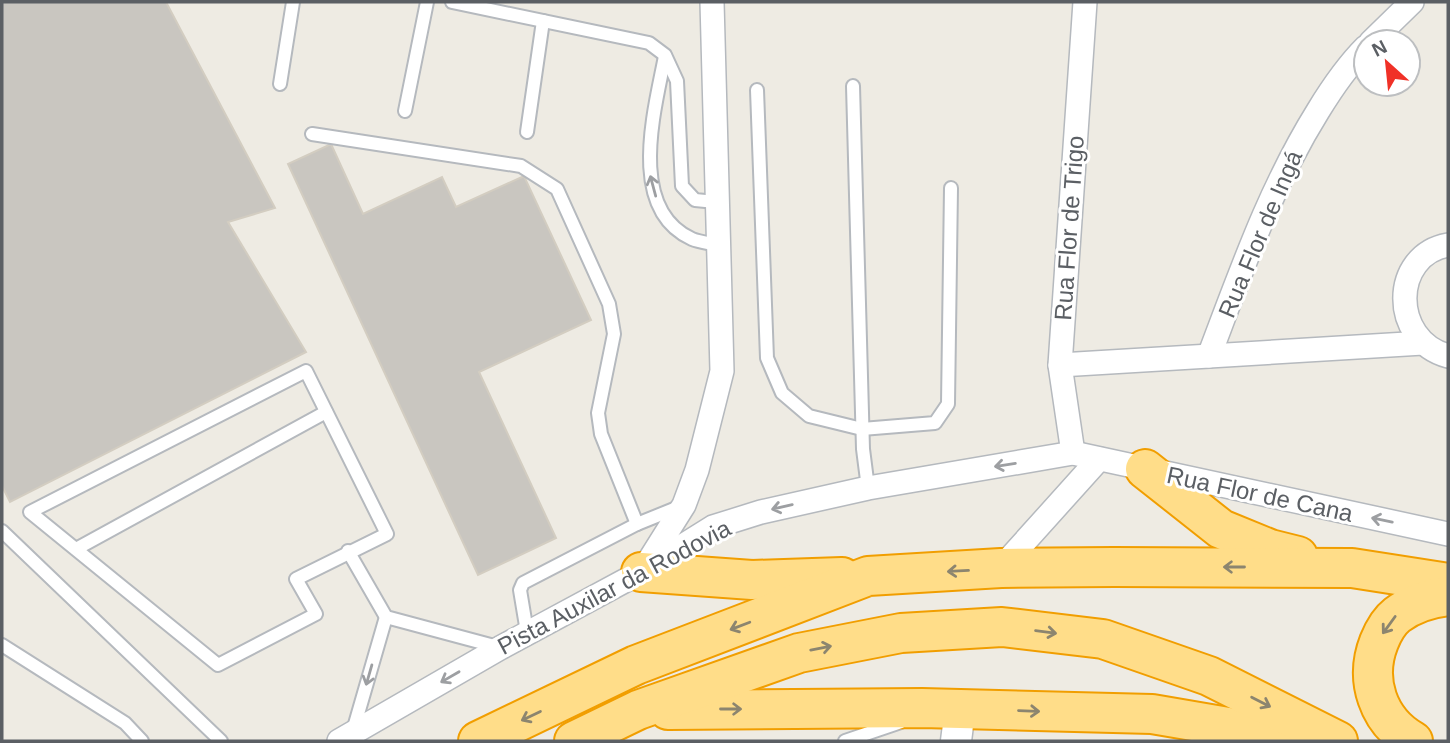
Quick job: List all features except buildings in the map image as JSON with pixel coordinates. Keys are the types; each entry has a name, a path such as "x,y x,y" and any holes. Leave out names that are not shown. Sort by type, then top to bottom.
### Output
{"highway":[{"path":"1145,469 1221,529 1270,549 1352,568 1448,583"},
{"path":"641,572 752,579 868,576 1001,568 1352,568"},
{"path":"478,741 636,665 868,576"},
{"path":"1413,741 1393,726 1383,714 1374,694 1376,650 1387,626 1395,616 1409,607 1448,596"},
{"path":"574,741 638,710 799,653 901,633 1002,627 1103,639 1115,643 1209,676 1338,741"},
{"path":"638,710 953,719 1152,714 1310,741"}],"street":[{"path":"641,572 684,505 697,470 722,371 712,2"},
{"name":"Rua Flor de Trigo","path":"1073,453 1060,365 1085,2"},
{"path":"1385,28 1412,2"},
{"name":"Rua Flor de Ingá","path":"1209,356 1266,206 1300,140 1337,81 1352,63"},
{"path":"1448,245 1426,255 1413,270 1405,289 1405,309 1411,328 1423,344 1448,356"},
{"path":"1060,365 1423,344"},
{"name":"Rua Flor de Cana","path":"1073,453 1448,534"},
{"name":"Pista Auxilar da Rodovia","path":"346,737 527,632 641,572 713,527 761,512 867,488 1073,453"},
{"path":"1001,568 1099,459"}],"lane":[{"path":"280,84 293,2"},
{"path":"405,111 427,2"},
{"path":"452,2 493,6 543,21 649,43 665,55 677,81 682,186 695,200 716,202"},
{"path":"527,132 543,21"},
{"path":"665,55 651,130 650,177 659,208 674,228 692,239 718,245"},
{"path":"853,86 862,429 867,488"},
{"path":"757,90 768,358 782,393 809,416 862,429 935,423 948,404 951,188"},
{"path":"312,134 522,166 557,189 609,304 614,334 598,413 601,434 636,524"},
{"path":"306,371 326,412 387,534 296,579 316,614 218,665 30,512 306,371"},
{"path":"76,549 326,412"},
{"path":"527,632 520,590 523,583 636,524 684,505"},
{"path":"2,531 221,741"},
{"path":"348,551 386,617 500,648"},
{"path":"346,737 386,617"},
{"path":"2,645 125,723 142,741"},
{"path":"845,741 953,719"}]}
